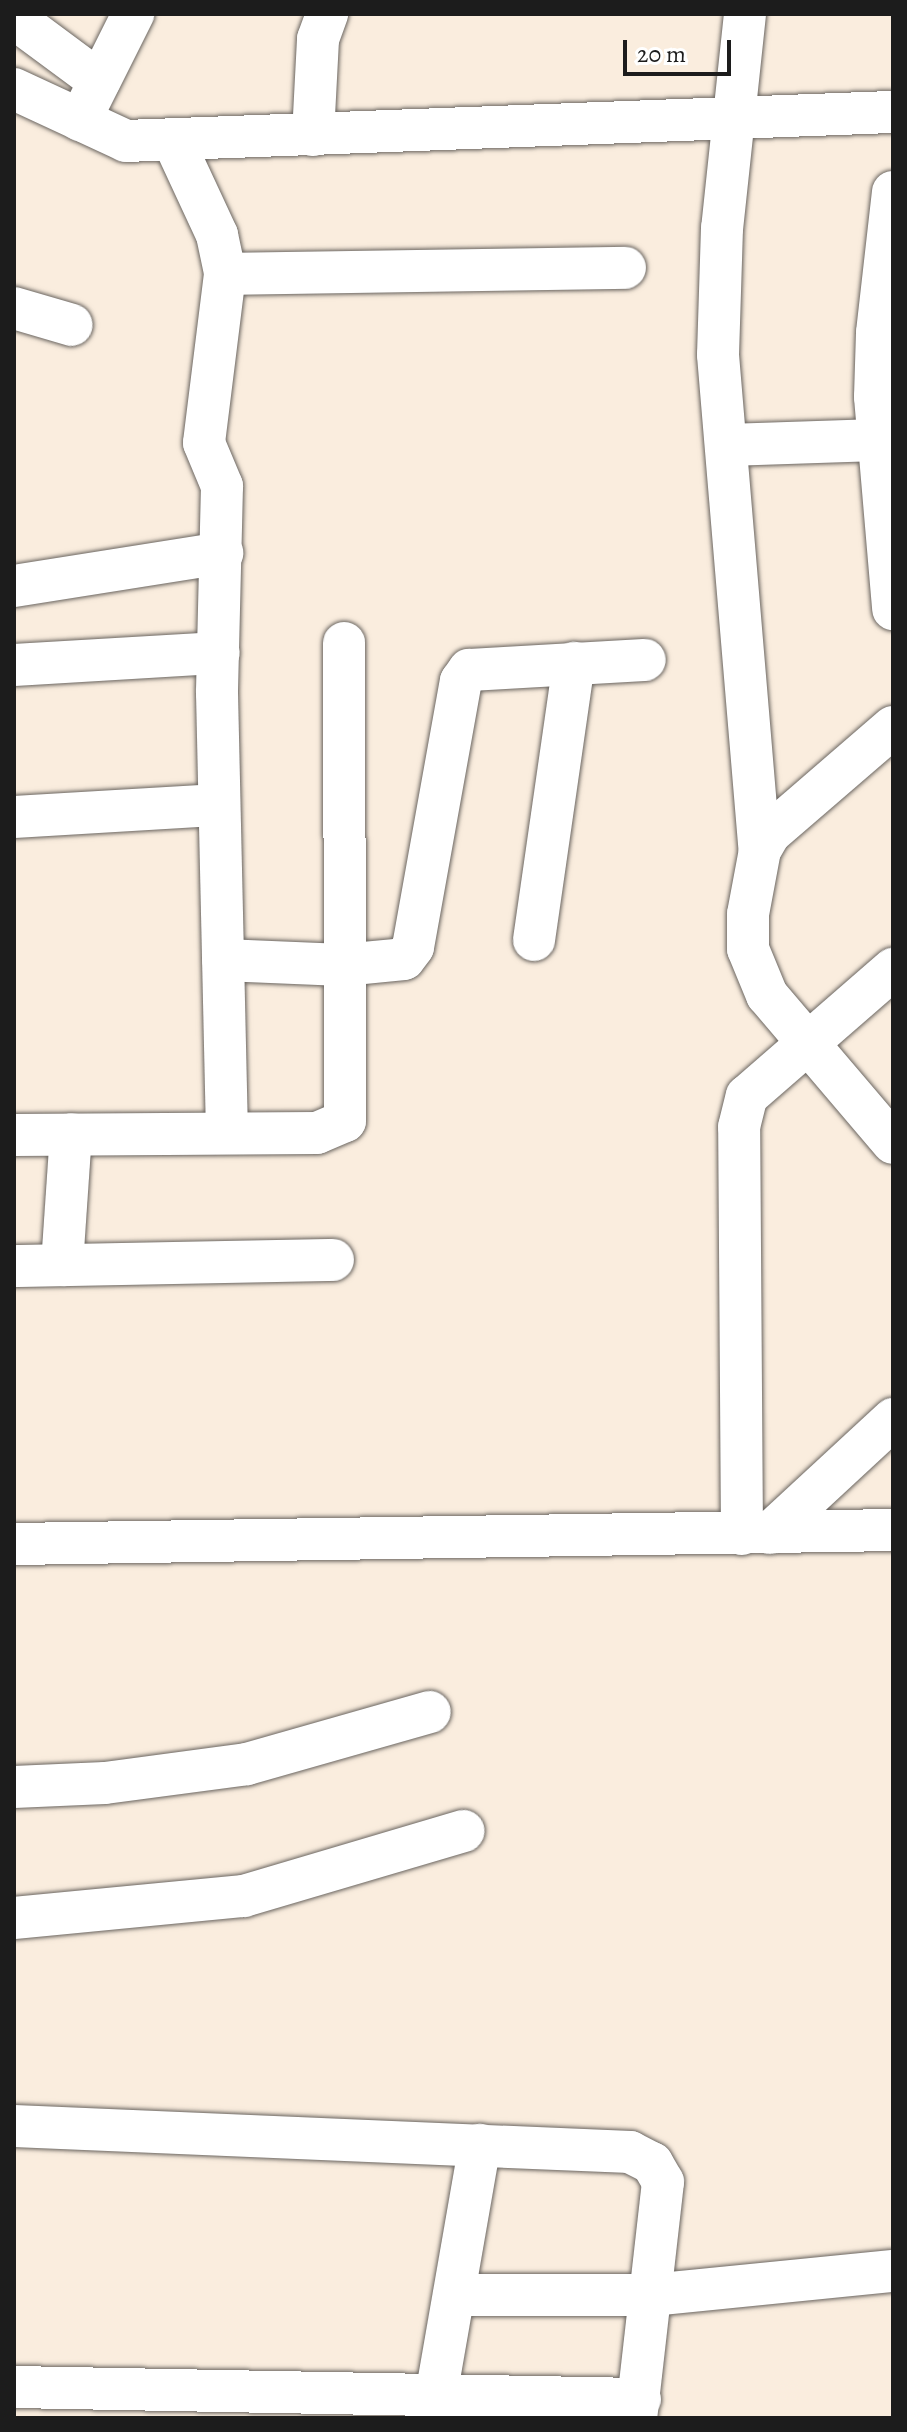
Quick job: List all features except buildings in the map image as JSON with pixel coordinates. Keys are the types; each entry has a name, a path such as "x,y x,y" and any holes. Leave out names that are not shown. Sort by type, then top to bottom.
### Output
{"street":[{"path":"80,120 133,14"},
{"path":"313,135 318,39 327,14"},
{"path":"745,14 722,228 718,355 760,850 748,914 754,970 767,995 893,1143"},
{"path":"21,19 99,81"},
{"path":"14,89 126,141 893,112"},
{"path":"173,140 217,235 225,274 204,443 222,486 219,805 227,1131"},
{"path":"893,192 879,440 893,609"},
{"path":"225,274 625,268"},
{"path":"14,308 72,325"},
{"path":"726,445 879,440"},
{"path":"14,586 222,553"},
{"path":"14,1135 227,1131 317,1133 345,1121 344,643"},
{"path":"14,665 219,653"},
{"path":"223,960 394,964 413,947 461,681 469,670 483,666 645,660"},
{"path":"534,940 574,663"},
{"path":"760,850 784,818 893,727"},
{"path":"14,817 219,805"},
{"path":"756,1533 739,1127 747,1096 893,969"},
{"path":"62,1265 71,1134"},
{"path":"14,1266 333,1260"},
{"path":"756,1533 893,1419"},
{"path":"14,1544 893,1530"},
{"path":"14,1787 105,1783 247,1764 430,1712"},
{"path":"14,1918 244,1896 464,1831"},
{"path":"14,2126 630,2152 652,2163 663,2182 638,2409 436,2396 335,2406 14,2387"},
{"path":"436,2396 480,2145"},
{"path":"454,2295 651,2295 893,2271"}]}
